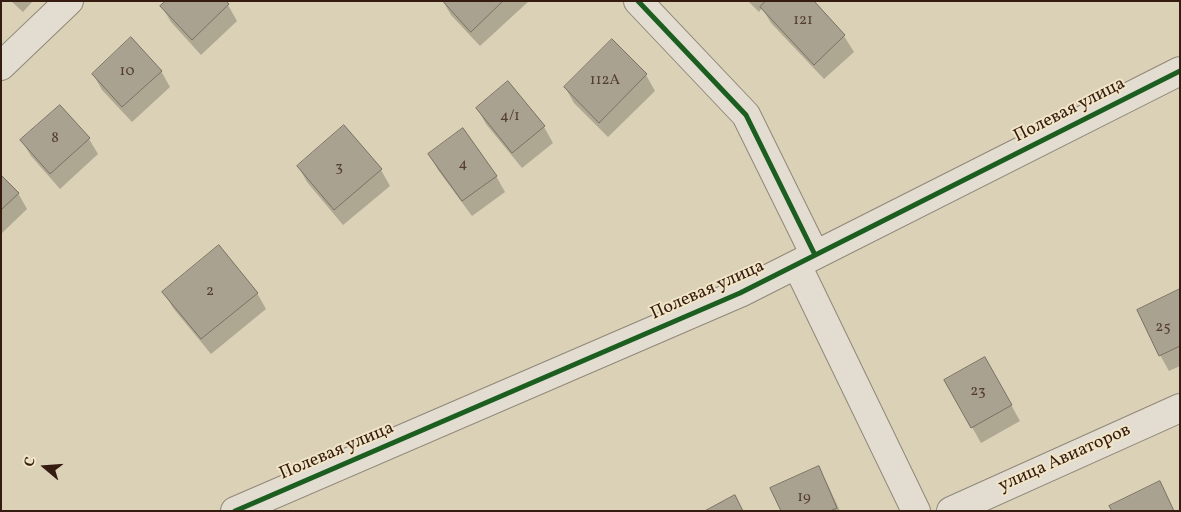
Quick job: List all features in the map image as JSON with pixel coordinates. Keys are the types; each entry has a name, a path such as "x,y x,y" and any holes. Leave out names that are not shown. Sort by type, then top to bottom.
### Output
{"street":[{"path":"1,66 68,1"},
{"path":"638,1 746,115 806,260 916,511"},
{"name":"Полевая улица","path":"235,511 731,297 1180,71"},
{"name":"улица Авиаторов","path":"951,511 1180,408"}],"building":[{"path":"166,1 226,1 229,4 192,40 160,6"},
{"path":"443,1 503,1 471,32"},
{"path":"766,1 814,1 845,35 814,65 760,7"},
{"path":"131,37 162,71 122,107 92,74"},
{"path":"612,39 647,74 599,123 564,87"},
{"path":"508,81 545,126 512,153 476,108"},
{"path":"60,105 90,138 50,174 20,140"},
{"path":"344,125 382,169 334,210 297,166"},
{"path":"463,128 497,176 462,201 428,154"},
{"path":"1,175 19,193 1,210"},
{"path":"219,245 258,293 201,339 162,292"},
{"path":"1180,289 1180,346 1159,356 1137,310"},
{"path":"985,357 1012,405 971,428 944,380"},
{"path":"819,466 837,508 830,511 781,511 770,488"},
{"path":"1160,481 1174,511 1112,511 1109,506"},
{"path":"735,495 743,511 705,511"}],"cycle path":[{"path":"638,1 746,115 815,255"},
{"path":"235,511 740,293 1180,71"}]}
